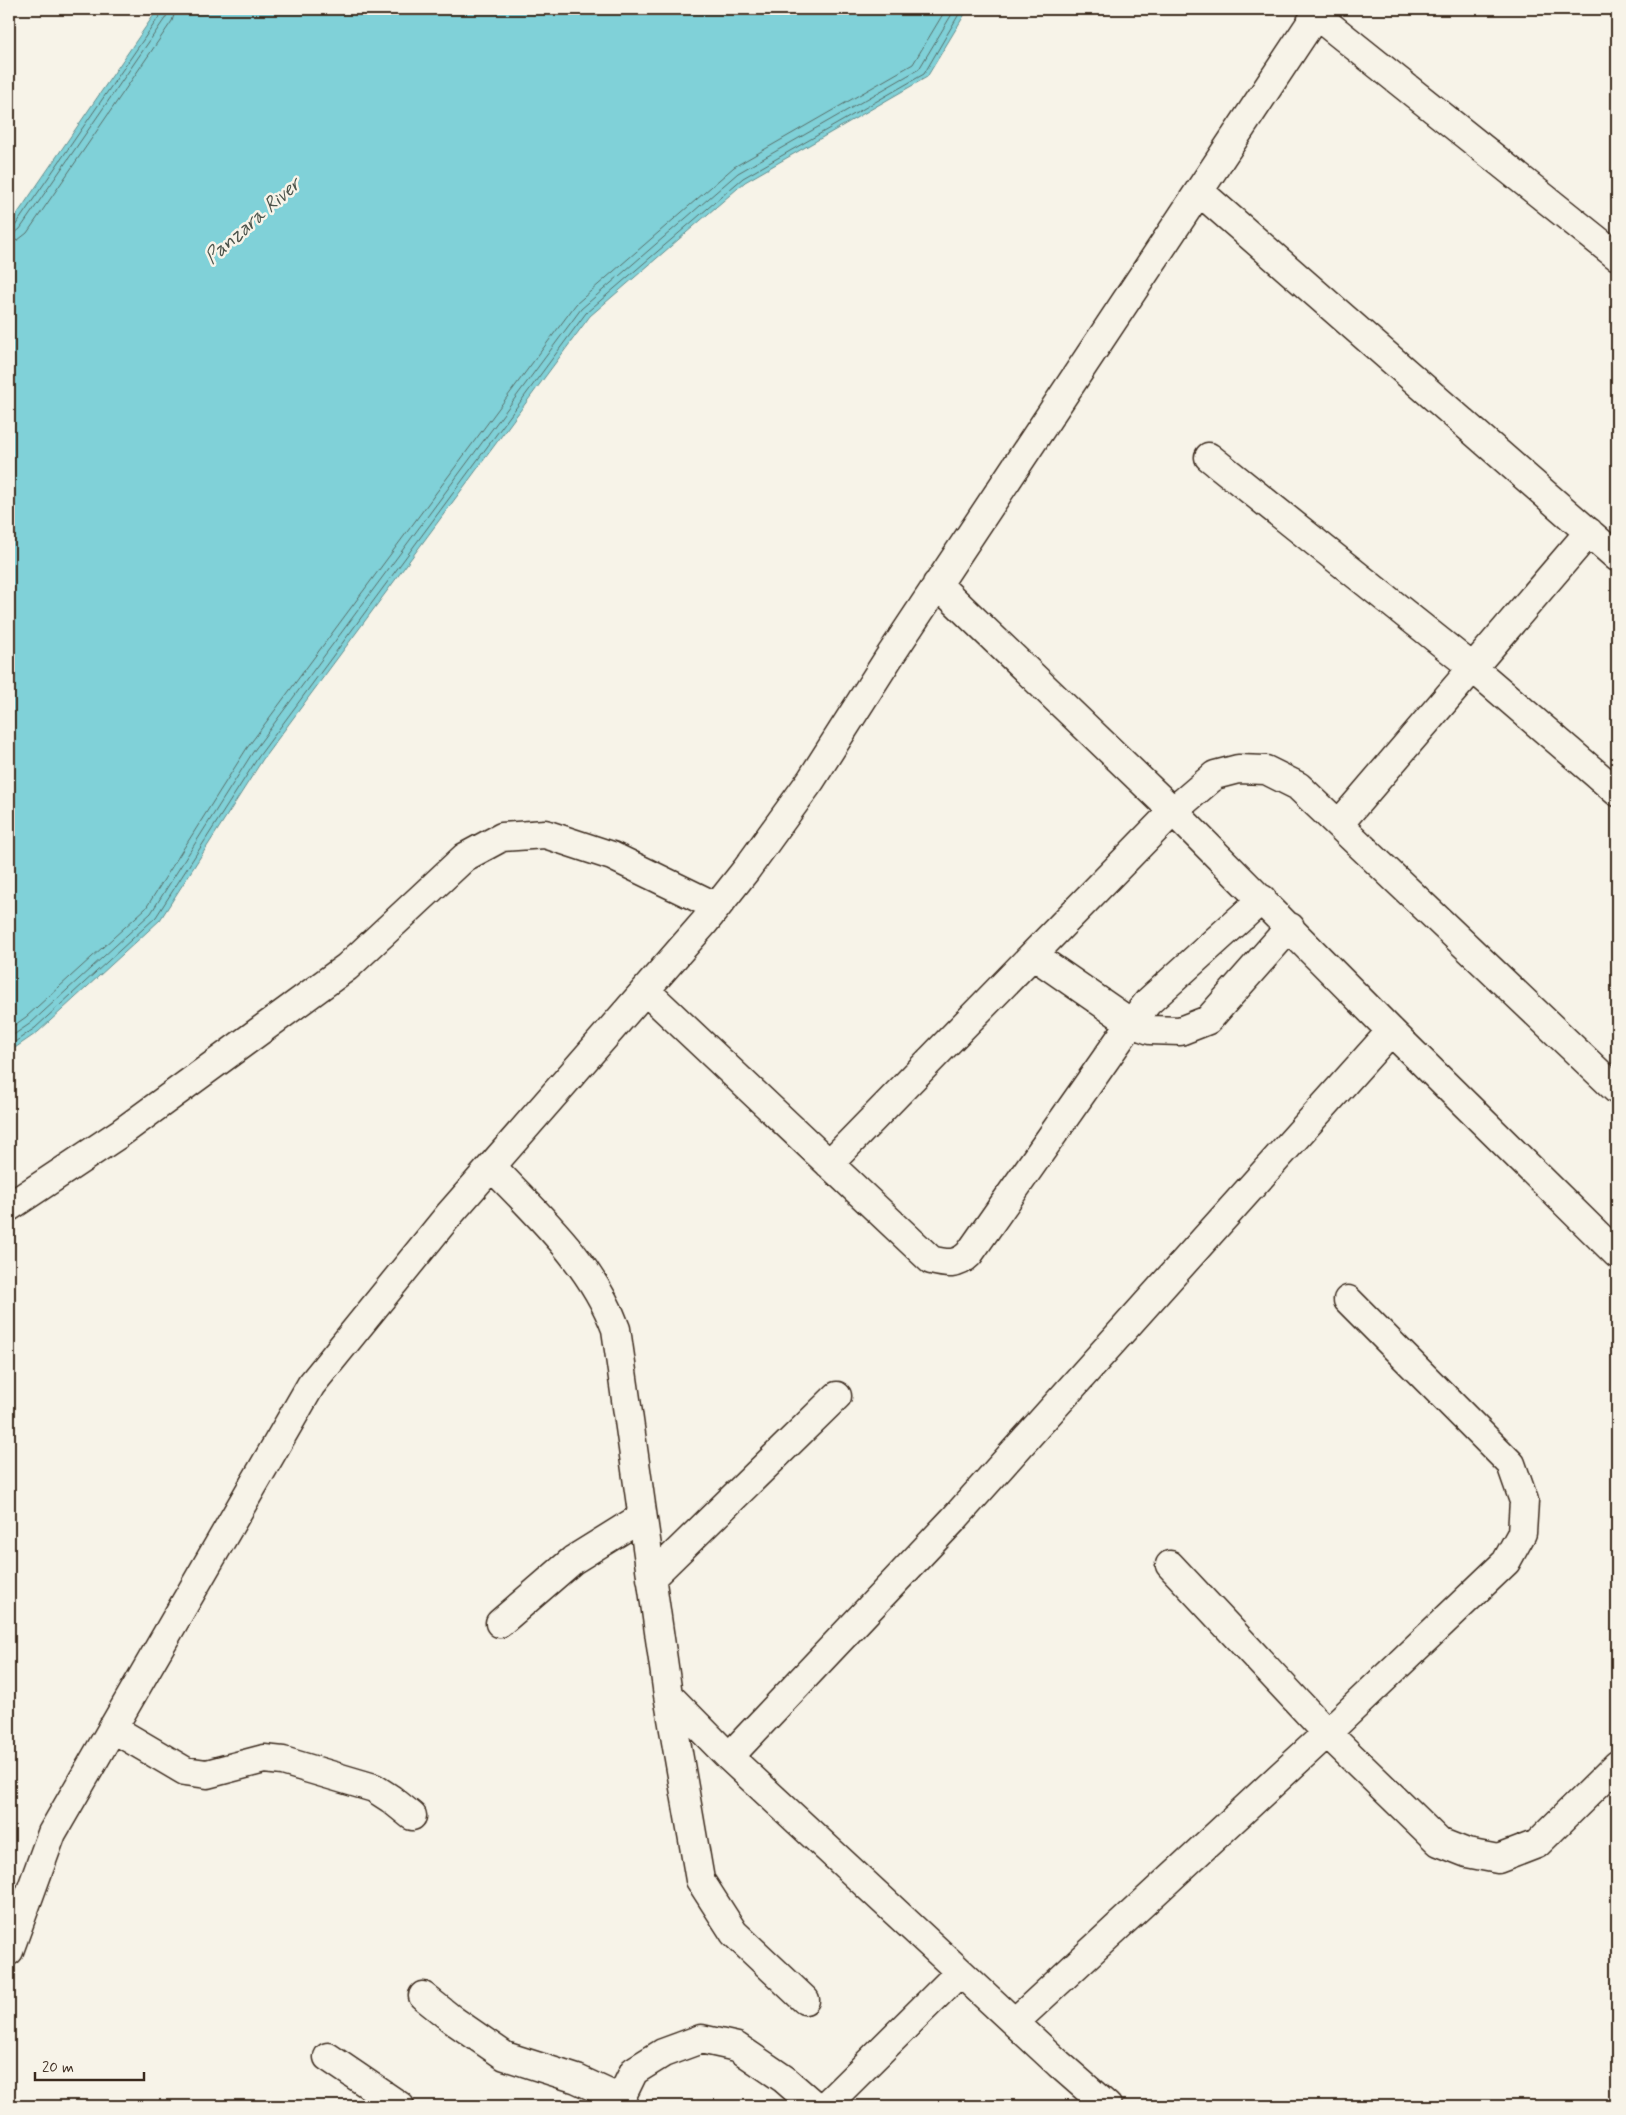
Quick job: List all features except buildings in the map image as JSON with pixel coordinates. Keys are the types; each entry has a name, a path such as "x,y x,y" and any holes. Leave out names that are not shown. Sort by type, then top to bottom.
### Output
{"street":[{"path":"9,1951 52,1833 311,1385 448,1216 646,991 746,870 811,780 937,584 1318,12 1617,256"},
{"path":"1199,191 1617,557"},
{"path":"1209,457 1473,668 1617,792"},
{"path":"1339,824 1589,532"},
{"path":"937,584 1173,811 1617,1254"},
{"path":"829,1164 1173,811 1216,775 1238,768 1266,770 1298,786 1617,1090"},
{"path":"9,1207 119,1134 347,967 465,857 502,837 545,834 612,856 717,907"},
{"path":"646,991 931,1260 948,1265 962,1261 969,1254 1131,1023 1148,1002 1262,899"},
{"path":"1033,955 1131,1023 1150,1030 1180,1031 1208,1020 1290,927"},
{"path":"729,1757 953,1520 1392,1031"},
{"path":"492,1167 551,1227 588,1274 608,1307 616,1329 668,1695 700,1880 734,1933 805,2000"},
{"path":"1015,2022 1327,1733 1506,1562 1522,1533 1524,1501 1511,1464 1348,1300"},
{"path":"651,1578 837,1396"},
{"path":"500,1624 573,1560 642,1517"},
{"path":"1170,1565 1327,1733 1439,1842 1467,1853 1498,1859 1537,1844 1617,1765"},
{"path":"668,1695 729,1757 1107,2106"},
{"path":"112,1728 185,1771 208,1774 264,1759 283,1761 374,1788 391,1798 412,1816"},
{"path":"825,2106 960,1972"},
{"path":"422,1996 505,2056 577,2079 618,2102 634,2071 663,2054 700,2039 737,2047 784,2079 815,2106"},
{"path":"328,2057 400,2106"}],"water":[{"name":"Panzara River","path":"158,9 968,9 927,77 745,182 590,316 263,759 160,920 38,1032 9,1052 9,226"}]}
